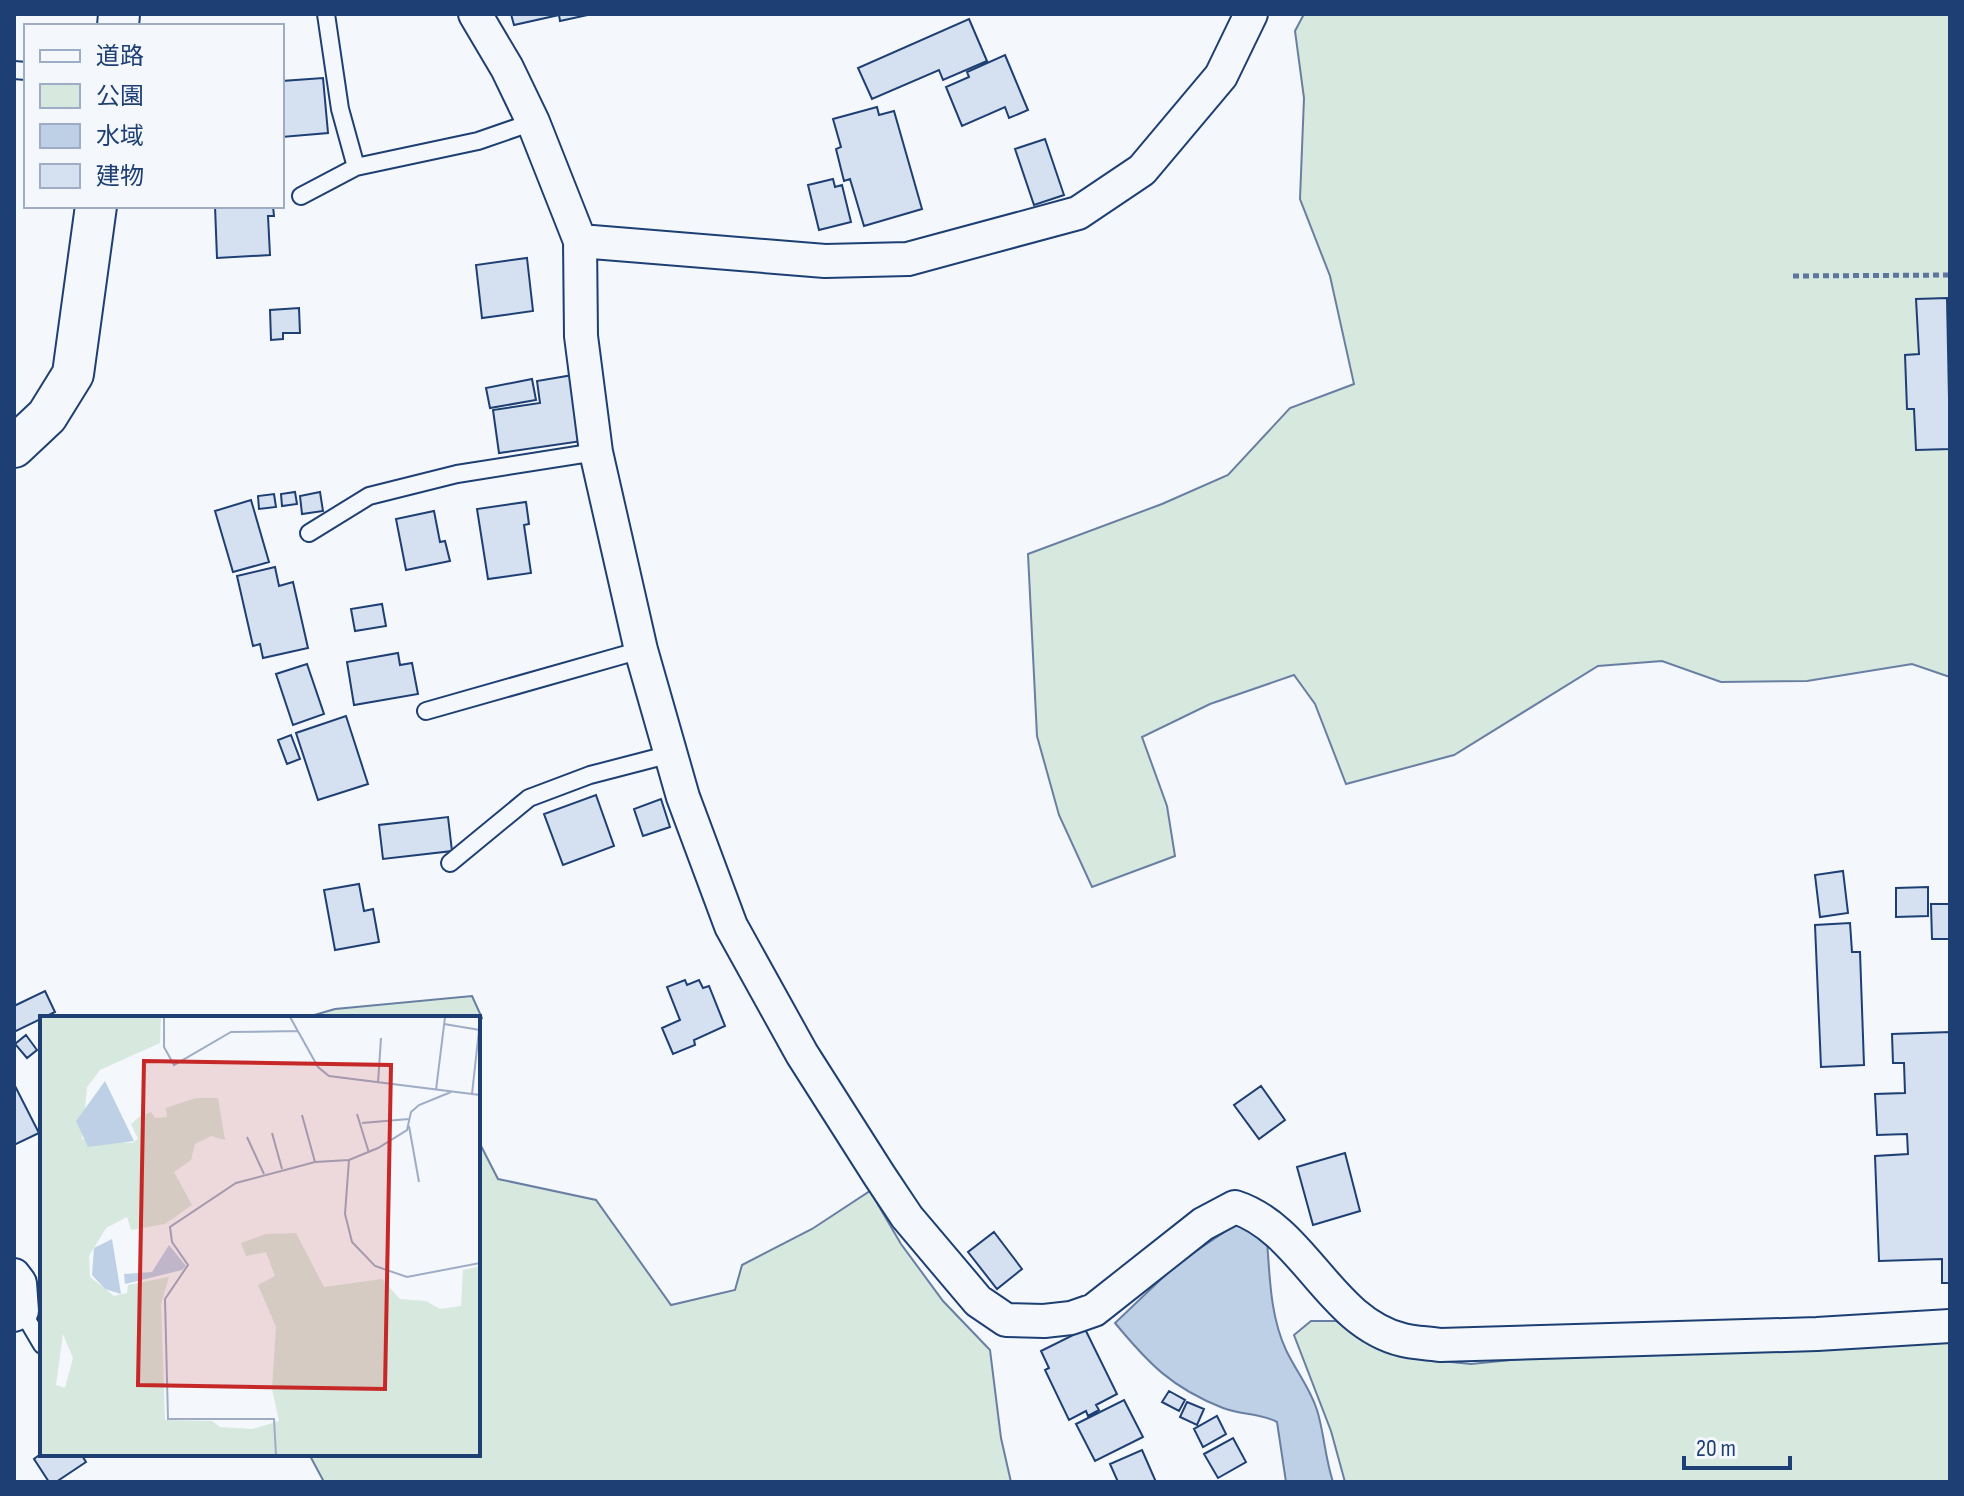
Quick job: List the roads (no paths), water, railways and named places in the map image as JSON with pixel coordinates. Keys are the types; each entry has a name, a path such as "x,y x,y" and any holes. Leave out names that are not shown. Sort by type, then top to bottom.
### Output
{"street":[{"path":"475,14 507,68 533,122 580,241 581,336 596,452 641,650 683,797 731,926 802,1054 907,1217 978,1301 1006,1320 1071,1318 1094,1310 1203,1224 1235,1207 1257,1214 1289,1244 1335,1297 1371,1325 1402,1340 1440,1345 1817,1334 1950,1326"},
{"path":"580,241 825,261 908,259 1078,213 1142,170 1221,76 1251,14"},
{"path":"14,447 47,416 73,374 96,208"},
{"path":"14,1275 20,1283 18,1313"}],"lane":[{"path":"326,14 340,109 356,167"},
{"path":"301,196 356,167 478,141 533,122"},
{"path":"309,533 369,496 457,474 596,452"},
{"path":"426,711 641,650"},
{"path":"450,863 529,798 590,775 671,754"},
{"path":"18,1313 40,1342"}],"water":[{"path":"1241,1221 1267,1241 1277,1323 1286,1350 1317,1410 1333,1482 1286,1482 1277,1422 1223,1408 1189,1392 1151,1363 1115,1323 1178,1263"}]}
